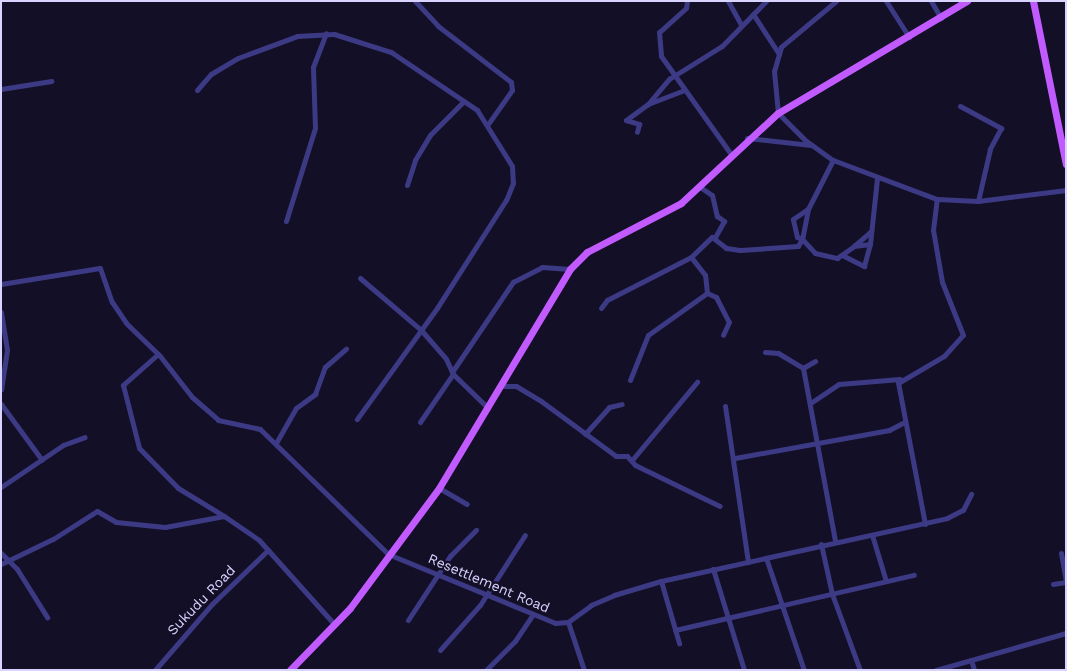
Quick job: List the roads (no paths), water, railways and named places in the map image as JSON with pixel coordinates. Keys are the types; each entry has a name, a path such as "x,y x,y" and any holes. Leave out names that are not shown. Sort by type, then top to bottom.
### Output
{"main road":[{"path":"290,670 334,624 439,488 488,408 504,386 570,269 587,252 667,212 700,187 747,138 778,113 909,38 966,1"},
{"path":"1031,1 1066,164"}],"street":[{"path":"415,1 438,26 511,82 512,90 488,124"},
{"path":"687,1 686,8 659,32 661,56 731,154"},
{"path":"728,1 741,24"},
{"path":"836,1 781,47 774,71 778,113 811,144 834,160 877,178 937,199 978,201 1066,190"},
{"path":"886,1 909,38"},
{"path":"931,1 941,18"},
{"path":"637,132 639,124 626,120 648,104 674,76 716,50 766,2"},
{"path":"753,14 779,54"},
{"path":"197,90 211,74 238,58 297,36 326,33 391,52 416,74 464,101 488,124 512,166 511,191 421,330 357,419"},
{"path":"286,221 316,128 314,68 326,33"},
{"path":"1,89 50,81"},
{"path":"648,104 684,90"},
{"path":"407,185 415,160 430,135 464,101"},
{"path":"960,106 1001,128 990,149 978,201"},
{"path":"747,138 811,144"},
{"path":"715,237 726,248 740,250 792,250 802,239 808,209 834,160"},
{"path":"808,209 793,219 797,237 802,239 820,255 842,255 864,266 870,244 877,178"},
{"path":"601,308 607,300 691,257 715,237 724,221 717,216 712,195 700,187"},
{"path":"812,402 839,384 900,379 944,356 963,335 942,282 933,230 937,199"},
{"path":"842,255 871,231"},
{"path":"854,246 870,244"},
{"path":"691,257 705,275 707,293"},
{"path":"420,422 513,282 542,267 570,269"},
{"path":"1,284 100,268 112,302 145,346 158,354 192,397 218,420 260,429 388,554"},
{"path":"360,278 421,330 452,373 488,408"},
{"path":"707,293 716,297 729,322 724,334"},
{"path":"630,380 648,334 707,293"},
{"path":"1,312 7,350 1,390"},
{"path":"276,443 296,408 315,394 325,367 346,349"},
{"path":"765,352 778,353 803,368 812,402 835,541"},
{"path":"158,354 123,385 139,448 178,488 224,516 268,550 334,624"},
{"path":"803,368 815,361"},
{"path":"900,379 905,422 916,461 925,524"},
{"path":"632,460 697,382"},
{"path":"504,386 516,386 616,456 632,460 720,506"},
{"path":"1,404 42,460"},
{"path":"585,434 609,407 622,404"},
{"path":"725,406 735,458 748,562"},
{"path":"735,458 817,440 888,430 905,422"},
{"path":"1,488 42,460 85,437"},
{"path":"439,488 467,504"},
{"path":"584,670 568,622 590,605 661,581 821,544 925,524 956,515 971,494"},
{"path":"1,564 97,511 116,522 165,527 224,516"},
{"path":"408,620 436,576 476,530"},
{"path":"440,650 489,592 524,535"},
{"path":"872,535 886,581"},
{"path":"821,544 832,594 860,670"},
{"name":"Resettlement Road","path":"395,546 403,557"},
{"name":"Sukudu Road","path":"155,670 212,604 268,550"},
{"path":"1,553 47,617"},
{"path":"1053,584 1066,581 1061,553"},
{"name":"Resettlement Road","path":"388,554 403,557 436,576 489,592 555,623 568,622"},
{"path":"766,558 804,670"},
{"path":"713,569 744,670"},
{"path":"676,630 914,575"},
{"path":"661,581 679,643"},
{"path":"486,670 515,641 534,614"},
{"path":"936,670 1066,632"},
{"path":"971,660 974,670"}]}
